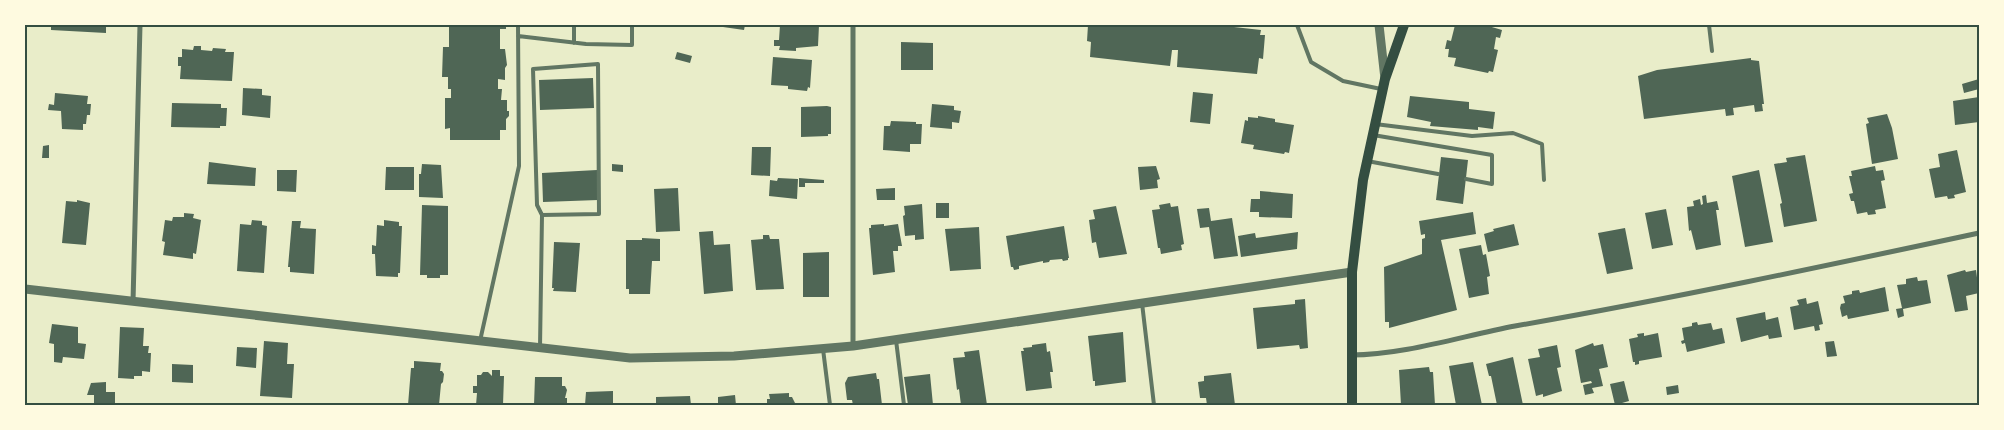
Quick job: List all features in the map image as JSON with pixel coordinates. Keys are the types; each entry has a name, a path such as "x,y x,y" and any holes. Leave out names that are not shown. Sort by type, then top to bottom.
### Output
{"main road":[{"path":"1352,405 1352,272 1367,161 1384,84 1404,25"}],"street":[{"path":"133,302 140,25"},
{"path":"853,25 853,346"},
{"path":"1379,25 1384,84"},
{"path":"1351,355 1375,355 1498,329 1645,303 1979,233"},
{"path":"25,289 630,358 734,356 853,346 1352,272"}],"lane":[{"path":"480,341 519,166 518,25"},
{"path":"574,25 574,43"},
{"path":"518,36 574,43 632,45 632,25"},
{"path":"1296,25 1311,62 1343,82 1384,84"},
{"path":"1709,25 1712,51"},
{"path":"540,348 542,215 537,205 533,69 598,64 599,214 542,215"},
{"path":"1375,124 1472,136 1514,133 1542,144 1544,180"},
{"path":"1373,135 1492,155 1492,184 1466,179"},
{"path":"1367,161 1438,174"},
{"path":"1142,303 1154,405"},
{"path":"896,340 904,405"},
{"path":"822,348 830,405"}],"building":[{"path":"51,25 106,25 106,33 51,30"},
{"path":"444,25 506,25 506,29 500,29 500,49 505,49 507,65 505,68 505,80 498,79 498,89 502,89 501,100 507,100 509,116 506,119 506,130 500,130 500,140 450,140 450,128 445,129 445,98 451,98 451,89 448,89 448,77 442,77 443,47 449,47 449,27 444,27"},
{"path":"723,25 745,25 744,30 723,27"},
{"path":"780,25 819,25 818,46 796,48 796,51 779,50 780,46 774,46 774,40 779,40"},
{"path":"1088,25 1173,25 1182,27 1182,25 1216,25 1261,30 1260,35 1265,35 1263,59 1259,58 1257,74 1177,67 1178,50 1172,50 1170,66 1090,57 1091,42 1087,41"},
{"path":"1455,25 1485,25 1502,30 1500,38 1496,37 1494,49 1498,50 1493,72 1489,71 1488,73 1454,66 1456,58 1448,57 1449,49 1445,49 1447,40 1451,41"},
{"path":"901,42 933,43 933,70 901,70"},
{"path":"194,46 201,46 201,50 212,51 213,48 226,49 225,52 234,52 232,81 180,79 181,66 178,66 178,57 182,57 182,49 193,50"},
{"path":"677,52 692,56 690,63 675,59"},
{"path":"773,57 812,60 810,88 808,87 807,91 788,89 788,86 771,85"},
{"path":"1751,58 1751,60 1759,61 1764,104 1762,104 1763,111 1755,112 1754,105 1733,108 1734,115 1726,116 1725,109 1644,119 1638,76 1657,70"},
{"path":"593,78 594,108 540,110 539,80"},
{"path":"1979,79 1979,89 1964,93 1962,84"},
{"path":"243,88 262,89 262,95 271,96 270,118 242,115"},
{"path":"1193,92 1213,94 1210,124 1190,122"},
{"path":"55,93 88,96 87,104 91,104 90,115 87,115 86,124 83,124 83,130 62,129 61,111 48,110 49,104 54,105"},
{"path":"1410,96 1469,102 1469,109 1495,112 1493,129 1478,127 1478,130 1430,126 1431,122 1407,117"},
{"path":"1979,97 1979,122 1955,125 1953,101"},
{"path":"172,103 221,104 221,108 227,108 226,126 220,126 220,128 171,127"},
{"path":"932,104 954,106 954,110 961,111 959,123 952,122 952,129 930,127"},
{"path":"801,107 831,107 831,134 828,134 828,136 801,137"},
{"path":"1887,114 1892,128 1898,159 1872,164 1866,124 1869,123 1867,118"},
{"path":"1258,116 1275,119 1275,122 1294,125 1289,153 1285,152 1284,154 1253,149 1254,145 1241,143 1245,120 1248,121 1248,117 1258,118"},
{"path":"891,121 922,124 921,144 910,144 910,152 883,150 884,126 890,126"},
{"path":"49,145 49,158 42,158 43,146"},
{"path":"752,147 771,147 770,176 751,175"},
{"path":"1957,150 1966,192 1954,195 1955,198 1948,199 1947,196 1935,198 1929,169 1940,167 1938,154"},
{"path":"1805,155 1817,221 1784,227 1780,204 1782,203 1774,164 1787,162 1786,158"},
{"path":"1441,157 1468,160 1463,204 1436,200"},
{"path":"209,162 256,168 255,186 207,184"},
{"path":"422,164 441,165 443,198 419,197 419,174 421,174"},
{"path":"612,164 623,165 623,172 612,171"},
{"path":"1156,166 1160,179 1157,180 1158,188 1140,190 1138,167"},
{"path":"1875,166 1876,171 1883,170 1885,180 1881,181 1886,208 1875,210 1876,214 1868,215 1867,212 1857,214 1854,201 1851,201 1849,194 1853,193 1849,176 1852,176 1851,171"},
{"path":"386,167 414,167 414,190 385,190"},
{"path":"277,170 297,170 296,192 277,191"},
{"path":"597,170 598,200 543,202 542,173"},
{"path":"1759,170 1773,242 1745,247 1732,176"},
{"path":"778,178 798,179 797,199 769,196 770,180 777,181"},
{"path":"799,178 824,180 824,183 805,183 805,187 799,187"},
{"path":"678,188 680,231 656,232 654,189"},
{"path":"895,188 895,200 877,200 876,189"},
{"path":"1260,191 1293,194 1292,218 1259,217 1259,212 1250,212 1251,199 1260,199"},
{"path":"1706,195 1707,203 1717,201 1719,210 1716,210 1721,245 1696,250 1691,230 1689,231 1687,207 1694,206 1693,201 1700,199 1701,205 1703,204 1702,196"},
{"path":"77,200 90,203 86,245 62,243 66,201 77,202"},
{"path":"936,203 949,203 949,218 936,218"},
{"path":"1170,203 1171,207 1178,206 1184,244 1181,245 1182,250 1161,254 1160,248 1158,248 1152,210 1160,209 1159,205"},
{"path":"922,204 924,239 915,240 915,235 905,236 904,206"},
{"path":"422,205 448,206 448,275 440,275 440,278 427,278 427,275 420,275"},
{"path":"1116,206 1127,254 1099,258 1096,242 1092,243 1089,220 1095,219 1093,210"},
{"path":"1209,208 1211,221 1232,218 1238,256 1214,259 1209,227 1200,228 1197,209"},
{"path":"1666,209 1673,245 1652,249 1645,213"},
{"path":"1473,212 1476,234 1441,240 1457,310 1389,328 1389,322 1385,322 1384,267 1422,254 1422,239 1425,238 1425,234 1421,235 1419,221"},
{"path":"184,213 194,214 193,218 201,220 196,254 193,253 193,259 163,255 165,242 162,241 165,220 172,221 173,217 184,217"},
{"path":"252,220 262,221 262,225 267,226 264,273 237,271 240,224 251,225"},
{"path":"384,220 399,222 399,226 402,226 400,273 398,273 398,277 376,276 375,254 372,254 372,245 376,246 377,225 384,226"},
{"path":"292,221 301,221 300,228 316,229 314,274 290,272 290,267 288,267"},
{"path":"884,224 884,226 898,224 902,246 898,246 898,251 893,251 895,272 873,275 869,228 871,228 871,225"},
{"path":"1514,224 1519,245 1488,252 1484,234 1494,231 1493,229"},
{"path":"1064,226 1068,260 1050,260 1043,263 1043,261 1019,266 1019,269 1014,270 1011,267 1006,236"},
{"path":"979,227 981,269 950,271 945,229"},
{"path":"1625,228 1633,269 1607,274 1598,233"},
{"path":"713,231 714,245 730,244 733,291 704,294 699,232"},
{"path":"1298,232 1297,249 1241,257 1238,236 1255,233 1256,238"},
{"path":"763,235 769,235 770,239 779,239 784,289 756,290 751,240 763,239"},
{"path":"642,238 660,239 660,261 652,261 650,294 629,294 629,289 626,289 626,240 642,240"},
{"path":"554,242 580,243 576,292 553,291"},
{"path":"1481,245 1483,255 1486,254 1490,276 1487,277 1489,294 1469,298 1459,249"},
{"path":"829,252 829,297 803,297 803,253"},
{"path":"1965,270 1966,272 1976,270 1979,293 1966,296 1968,310 1955,312 1947,275"},
{"path":"1917,277 1918,281 1927,280 1931,303 1903,309 1904,316 1898,318 1896,309 1902,308 1897,285 1906,284 1906,279"},
{"path":"1885,287 1889,311 1848,319 1847,315 1842,317 1840,308 1841,304 1845,303 1843,296 1852,294 1852,291 1859,290 1860,293"},
{"path":"1806,298 1807,304 1818,301 1823,324 1819,325 1820,330 1815,331 1814,326 1794,330 1790,307 1799,305 1797,300"},
{"path":"1305,299 1308,348 1300,349 1299,345 1257,349 1253,308 1295,304 1295,300"},
{"path":"1765,312 1766,320 1778,317 1782,337 1769,339 1768,335 1741,342 1736,318"},
{"path":"1697,322 1698,325 1711,323 1713,330 1722,328 1725,343 1687,352 1685,343 1682,344 1681,341 1684,340 1682,328 1692,326 1692,323"},
{"path":"52,324 78,327 78,343 86,344 84,359 63,357 62,363 54,362 54,344 49,343"},
{"path":"120,327 144,328 143,346 149,346 148,353 151,353 150,372 142,371 142,376 134,376 134,379 118,378"},
{"path":"1123,332 1126,382 1095,386 1088,336"},
{"path":"1644,333 1644,336 1658,333 1662,357 1639,361 1639,364 1635,365 1629,339 1638,337 1637,334"},
{"path":"264,341 288,343 287,364 294,364 292,398 260,396"},
{"path":"1834,341 1837,356 1827,357 1825,342"},
{"path":"1046,343 1047,352 1050,351 1053,372 1050,372 1052,388 1026,391 1021,351 1024,351 1023,348 1032,347 1032,345"},
{"path":"1593,343 1594,346 1603,344 1608,367 1599,369 1603,386 1592,388 1594,393 1585,395 1583,385 1592,383 1591,381 1581,383 1575,350"},
{"path":"1557,345 1561,367 1557,368 1562,391 1543,397 1543,394 1536,396 1528,359 1540,357 1538,349"},
{"path":"237,347 257,348 256,368 236,366"},
{"path":"979,350 987,405 961,405 953,358 965,357 964,352"},
{"path":"1513,357 1523,405 1497,405 1491,376 1489,376 1486,364"},
{"path":"414,361 441,363 440,371 444,374 439,405 408,405 411,368 414,368"},
{"path":"1473,362 1482,405 1456,405 1449,366"},
{"path":"172,364 193,365 193,383 172,382"},
{"path":"1429,367 1430,372 1433,372 1435,405 1401,405 1399,370"},
{"path":"492,370 500,370 500,376 504,376 503,405 476,405 477,393 473,393 473,386 477,386 477,375 488,372 492,376"},
{"path":"876,373 877,379 879,379 882,405 853,405 852,400 847,400 845,383 848,377"},
{"path":"1231,373 1235,405 1207,405 1206,398 1200,398 1198,382 1204,381 1204,376"},
{"path":"930,374 933,405 908,405 904,377"},
{"path":"535,377 562,377 562,386 565,386 567,390 565,398 567,398 567,405 534,405"},
{"path":"1624,381 1629,401 1615,405 1610,384"},
{"path":"106,382 106,392 115,392 115,405 94,405 94,395 87,395 91,383"},
{"path":"1678,385 1679,393 1667,395 1666,387"},
{"path":"613,391 613,405 585,405 586,392"},
{"path":"789,393 789,397 792,397 796,405 767,405 767,399 770,399 769,394"},
{"path":"735,395 736,405 712,405 718,403 718,397"},
{"path":"690,396 691,405 656,405 656,397"}]}
